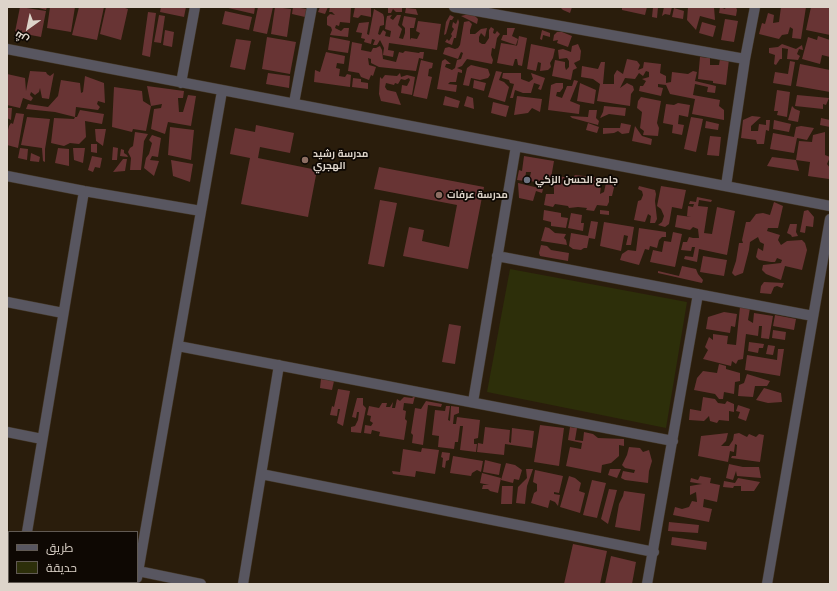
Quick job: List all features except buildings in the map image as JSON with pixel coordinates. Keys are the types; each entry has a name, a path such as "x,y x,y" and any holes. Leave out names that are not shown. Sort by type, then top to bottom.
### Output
{"street":[{"path":"182,82 194,7"},
{"path":"294,103 312,7"},
{"path":"454,7 745,59"},
{"path":"726,186 745,59 755,7"},
{"path":"7,49 830,206"},
{"path":"201,584 138,575 222,91"},
{"path":"473,402 516,146"},
{"path":"7,176 201,211"},
{"path":"27,531 84,191"},
{"path":"767,584 830,219"},
{"path":"497,256 814,316"},
{"path":"647,584 654,552 698,294"},
{"path":"7,302 64,313"},
{"path":"178,346 673,441"},
{"path":"243,584 278,365"},
{"path":"7,432 42,439"},
{"path":"261,474 654,552"}],"green space":[{"path":"510,269 687,302 666,428 487,392"}],"place":[{"name":"مدرسة رشيد الهجري","path":"305,160"},
{"name":"جامع الحسن الزكي","path":"527,180"},
{"name":"مدرسة عرفات","path":"439,195"}]}
